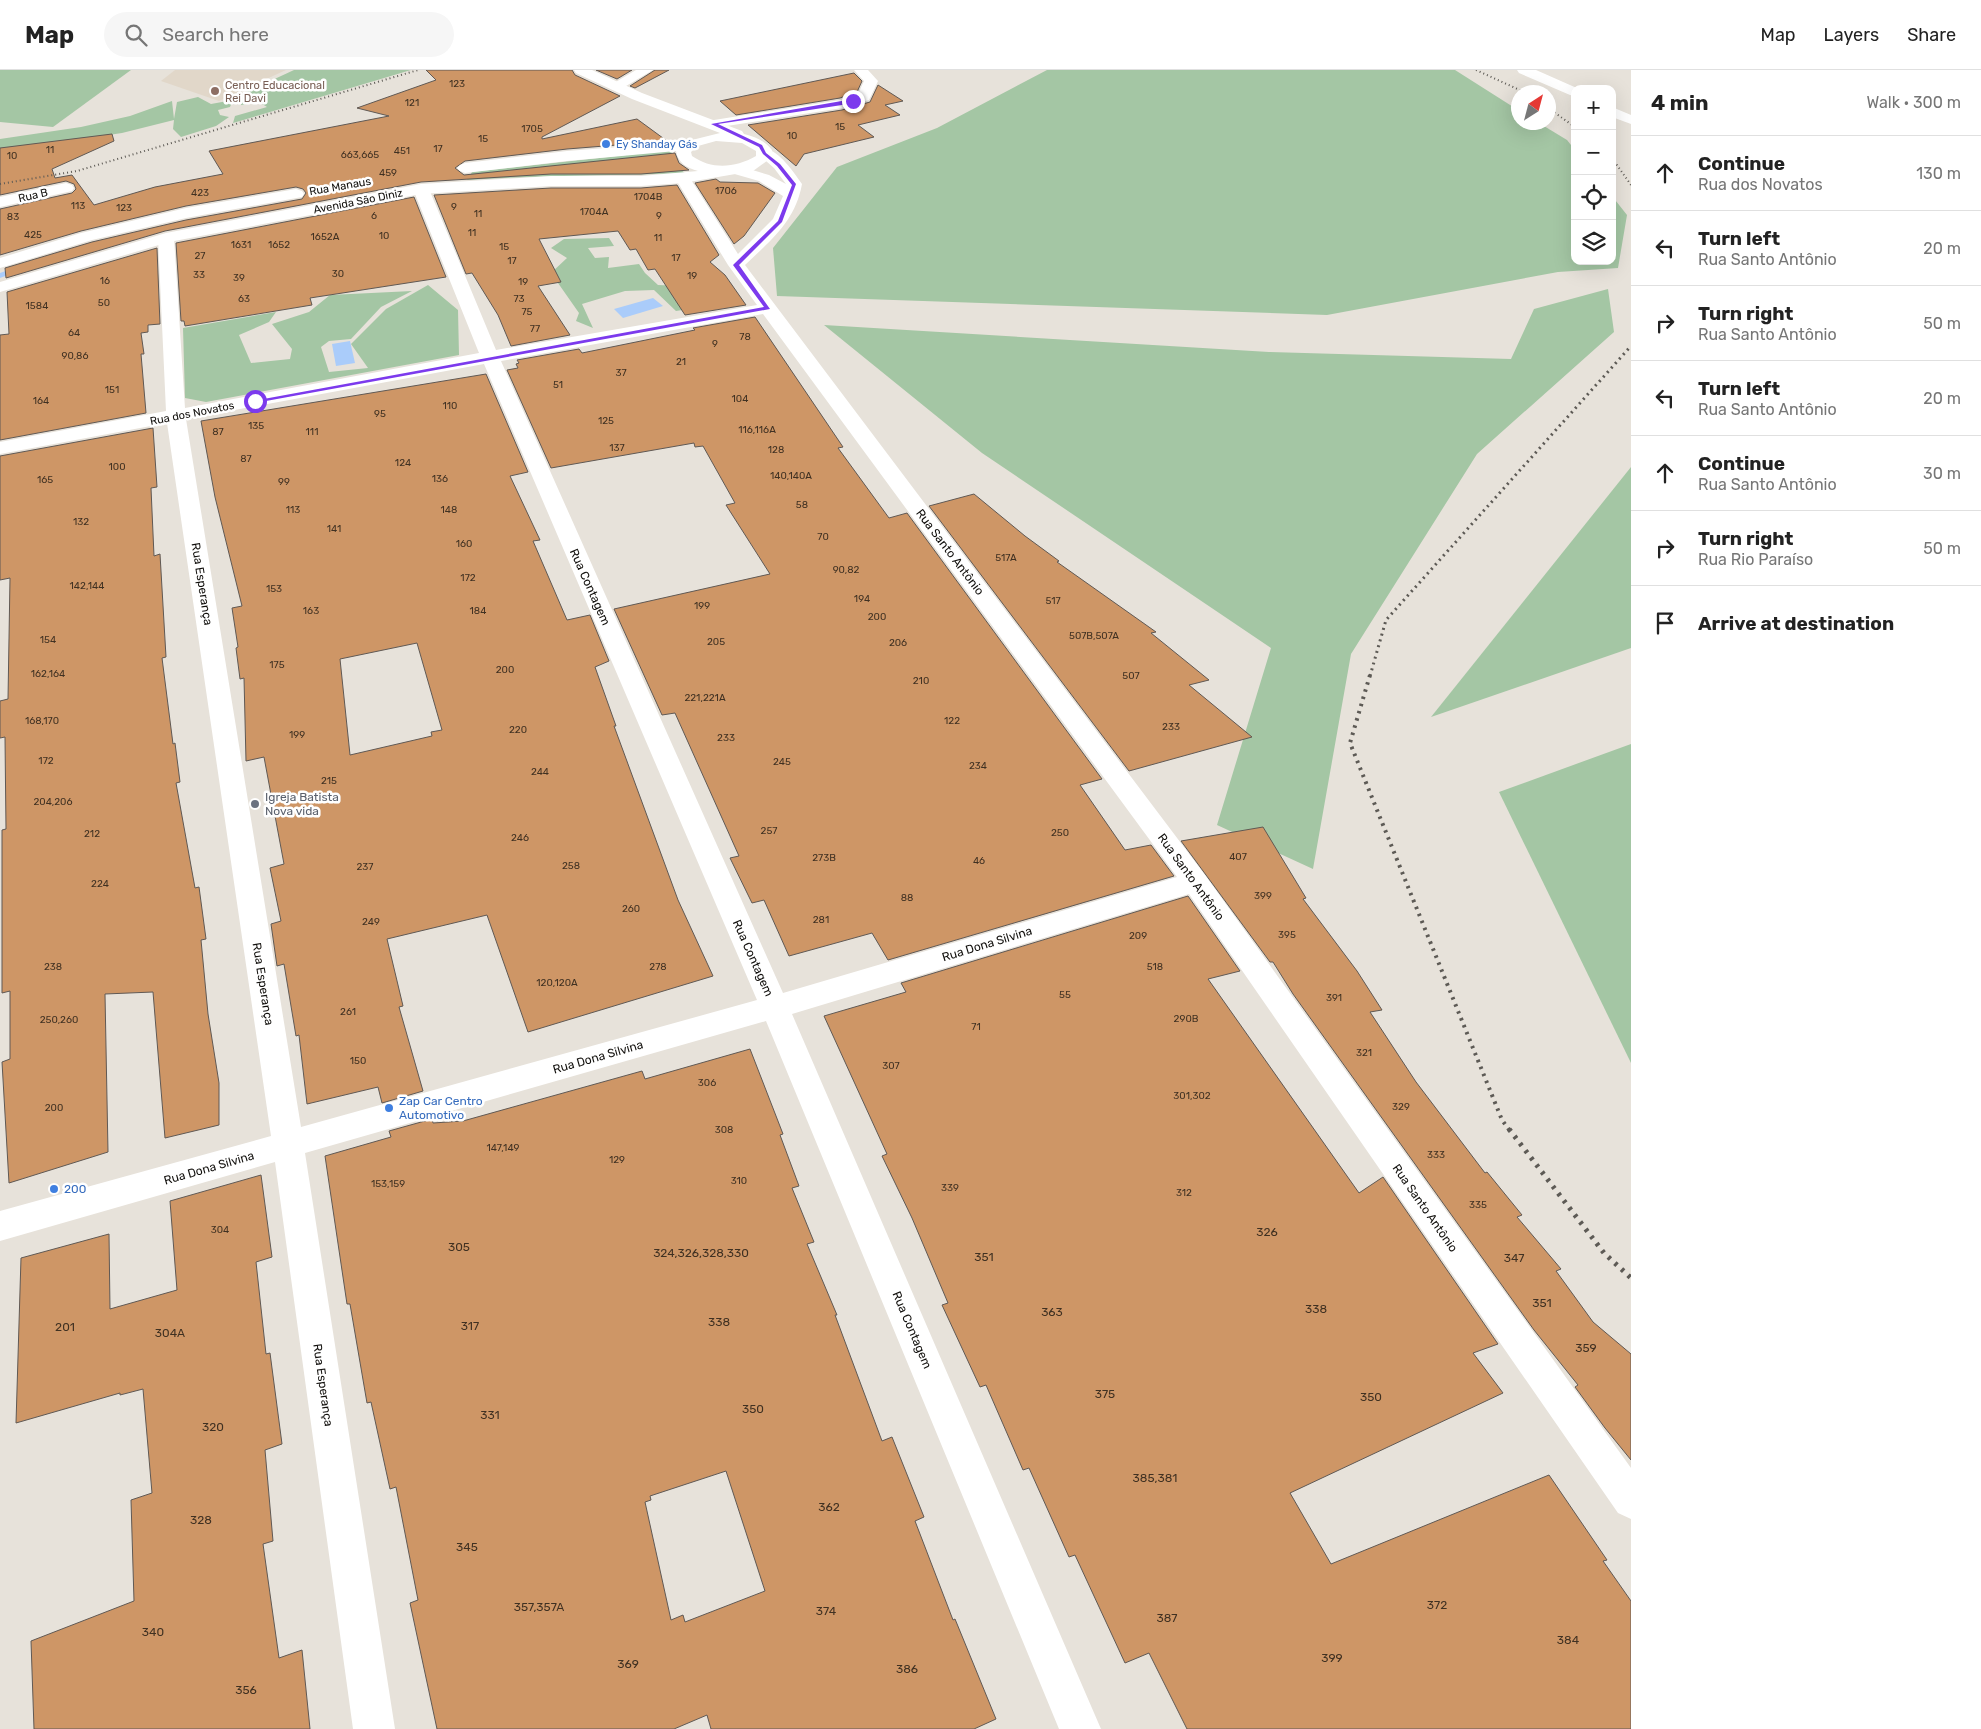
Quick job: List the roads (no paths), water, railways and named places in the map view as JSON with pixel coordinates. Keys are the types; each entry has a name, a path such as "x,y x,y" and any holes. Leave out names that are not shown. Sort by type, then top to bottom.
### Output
{"street":[{"path":"581,70 750,140 761,146 765,153 779,165 794,184 792,194 780,221 736,265"},
{"path":"616,86 646,70"},
{"path":"714,124 842,104 864,97 871,81 861,70"},
{"path":"1524,70 1571,90"},
{"path":"1616,113 1631,120"},
{"path":"698,117 691,144 682,151 684,161 700,169 731,170 764,178 792,194"},
{"path":"450,170 691,144 710,138 728,137 750,140"},
{"path":"731,170 753,165 763,158 765,153"},
{"name":"Avenida São Diniz","path":"0,287 166,238 421,189 551,181 641,181 683,178 731,170"},
{"name":"Rua Santo Antônio","path":"683,178 736,265 1195,882 1631,1500"},
{"name":"Rua B","path":"0,202 66,188"},
{"name":"Rua Contagem","path":"421,189 490,357 775,1007 1080,1729"},
{"name":"Rua Manaus","path":"0,263 87,236 168,217 313,191"},
{"name":"Rua Esperança","path":"166,238 176,416 288,1145 374,1729"},
{"name":"Rua dos Novatos","path":"0,448 490,357 768,308"},
{"name":"Rua Dona Silvina","path":"0,1226 775,1007 1195,882"}],"water":[{"path":"653,298 663,306 623,318 614,309"},
{"path":"350,341 355,363 336,366 332,344"}],"waterway":[{"path":"0,276 20,269"}],"railway":[{"path":"0,184 77,171 418,70"},
{"path":"1476,70 1511,86"},
{"path":"1556,114 1571,124"},
{"path":"1616,164 1631,185"},
{"path":"1370,676 1386,620 1631,346"},
{"path":"1370,675 1350,743 1502,1120 1510,1131"},
{"path":"1509,1129 1604,1253 1631,1278"}],"place":[{"name":"Centro Educacional Rei Davi","path":"215,91"},
{"name":"Ey Shanday Gás","path":"606,144"},
{"name":"Igreja Batista Nova vida","path":"255,804"},
{"name":"Zap Car Centro Automotivo","path":"389,1108"},
{"name":"200","path":"54,1189"}]}
